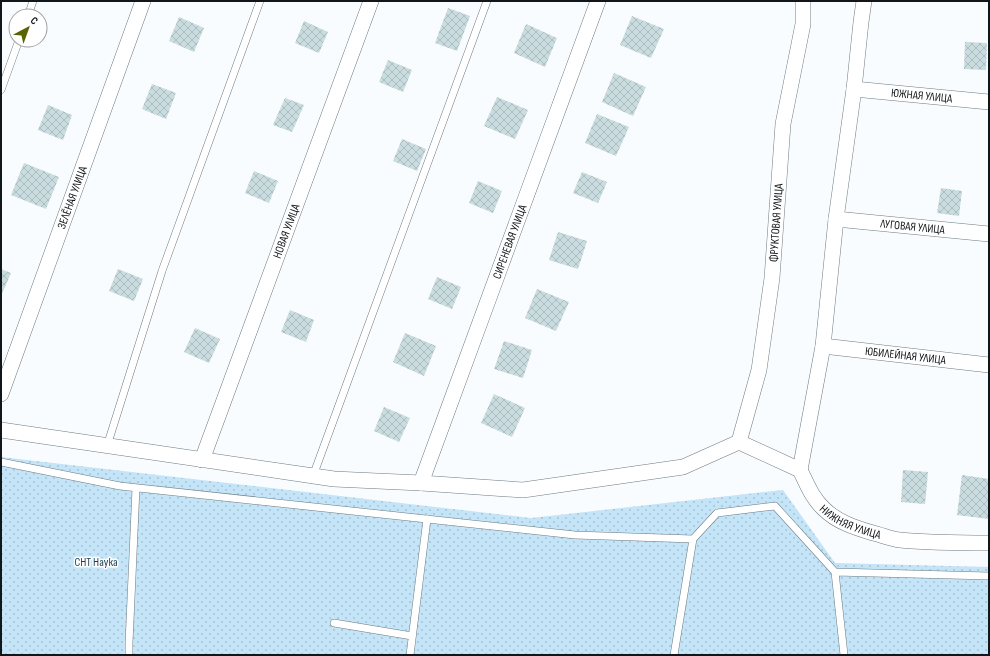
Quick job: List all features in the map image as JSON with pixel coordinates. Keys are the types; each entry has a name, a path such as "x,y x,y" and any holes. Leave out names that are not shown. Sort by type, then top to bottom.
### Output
{"street":[{"name":"ЗЕЛЁНАЯ УЛИЦА","path":"1,394 143,1"},
{"name":"НОВАЯ УЛИЦА","path":"202,460 371,1"},
{"name":"СИРЕНЕВАЯ УЛИЦА","path":"422,483 598,1"},
{"name":"ФРУКТОВАЯ УЛИЦА","path":"739,442 759,370 772,278 783,124 803,24 803,1"},
{"path":"1,430 334,479 523,490 684,467 739,442 800,470 823,346 836,219 854,89 864,1"},
{"name":"ЮЖНАЯ УЛИЦА","path":"854,89 989,102"},
{"name":"ЛУГОВАЯ УЛИЦА","path":"836,219 989,234"},
{"name":"ЮБИЛЕЙНАЯ УЛИЦА","path":"823,346 989,365"},
{"name":"НИЖНЯЯ УЛИЦА","path":"800,470 812,494 825,510 836,518 855,528 898,540 952,544 989,543"}],"lane":[{"path":"107,446 162,271 260,1"},
{"path":"313,476 487,1"},
{"path":"1,90 16,48"},
{"path":"1,462 136,488 575,535 693,538"},
{"path":"129,655 128,643 136,488"},
{"path":"674,655 693,538 717,513 776,506 835,572 844,655"},
{"path":"410,655 427,519"},
{"path":"835,572 989,576"},
{"path":"334,623 412,636"}],"green space":[{"name":"СНТ Наука","path":"1,457 531,518 783,490 835,563 989,567 989,655 1,655"}],"building":[{"path":"448,8 470,16 457,51 435,43"},
{"path":"632,16 664,29 651,58 620,45"},
{"path":"179,17 204,28 194,52 169,41"},
{"path":"304,21 328,32 319,53 295,43"},
{"path":"526,24 557,38 545,67 514,53"},
{"path":"965,42 987,43 986,70 964,69"},
{"path":"388,60 412,70 403,92 379,82"},
{"path":"614,73 646,87 633,116 602,102"},
{"path":"152,84 176,93 166,119 142,109"},
{"path":"497,97 528,110 515,139 484,126"},
{"path":"285,98 304,105 292,132 273,125"},
{"path":"48,105 72,115 63,140 38,130"},
{"path":"597,114 629,127 616,156 585,143"},
{"path":"402,139 426,149 417,171 393,161"},
{"path":"24,163 59,177 46,209 11,195"},
{"path":"254,171 278,181 269,203 245,193"},
{"path":"582,172 607,182 598,203 573,193"},
{"path":"478,181 502,191 493,213 469,203"},
{"path":"941,188 962,191 959,216 937,213"},
{"path":"558,232 587,241 578,269 549,260"},
{"path":"1,269 11,273 1,296"},
{"path":"118,269 143,279 134,301 109,291"},
{"path":"437,277 461,287 452,309 428,299"},
{"path":"537,289 569,302 556,331 525,318"},
{"path":"290,310 314,320 306,342 281,332"},
{"path":"195,328 220,339 209,363 184,352"},
{"path":"405,333 436,346 424,376 393,362"},
{"path":"504,341 532,350 523,378 494,369"},
{"path":"494,394 525,408 512,437 481,423"},
{"path":"384,407 410,418 399,442 374,431"},
{"path":"903,470 928,472 925,504 901,502"},
{"path":"962,475 989,479 989,519 957,515"}]}
